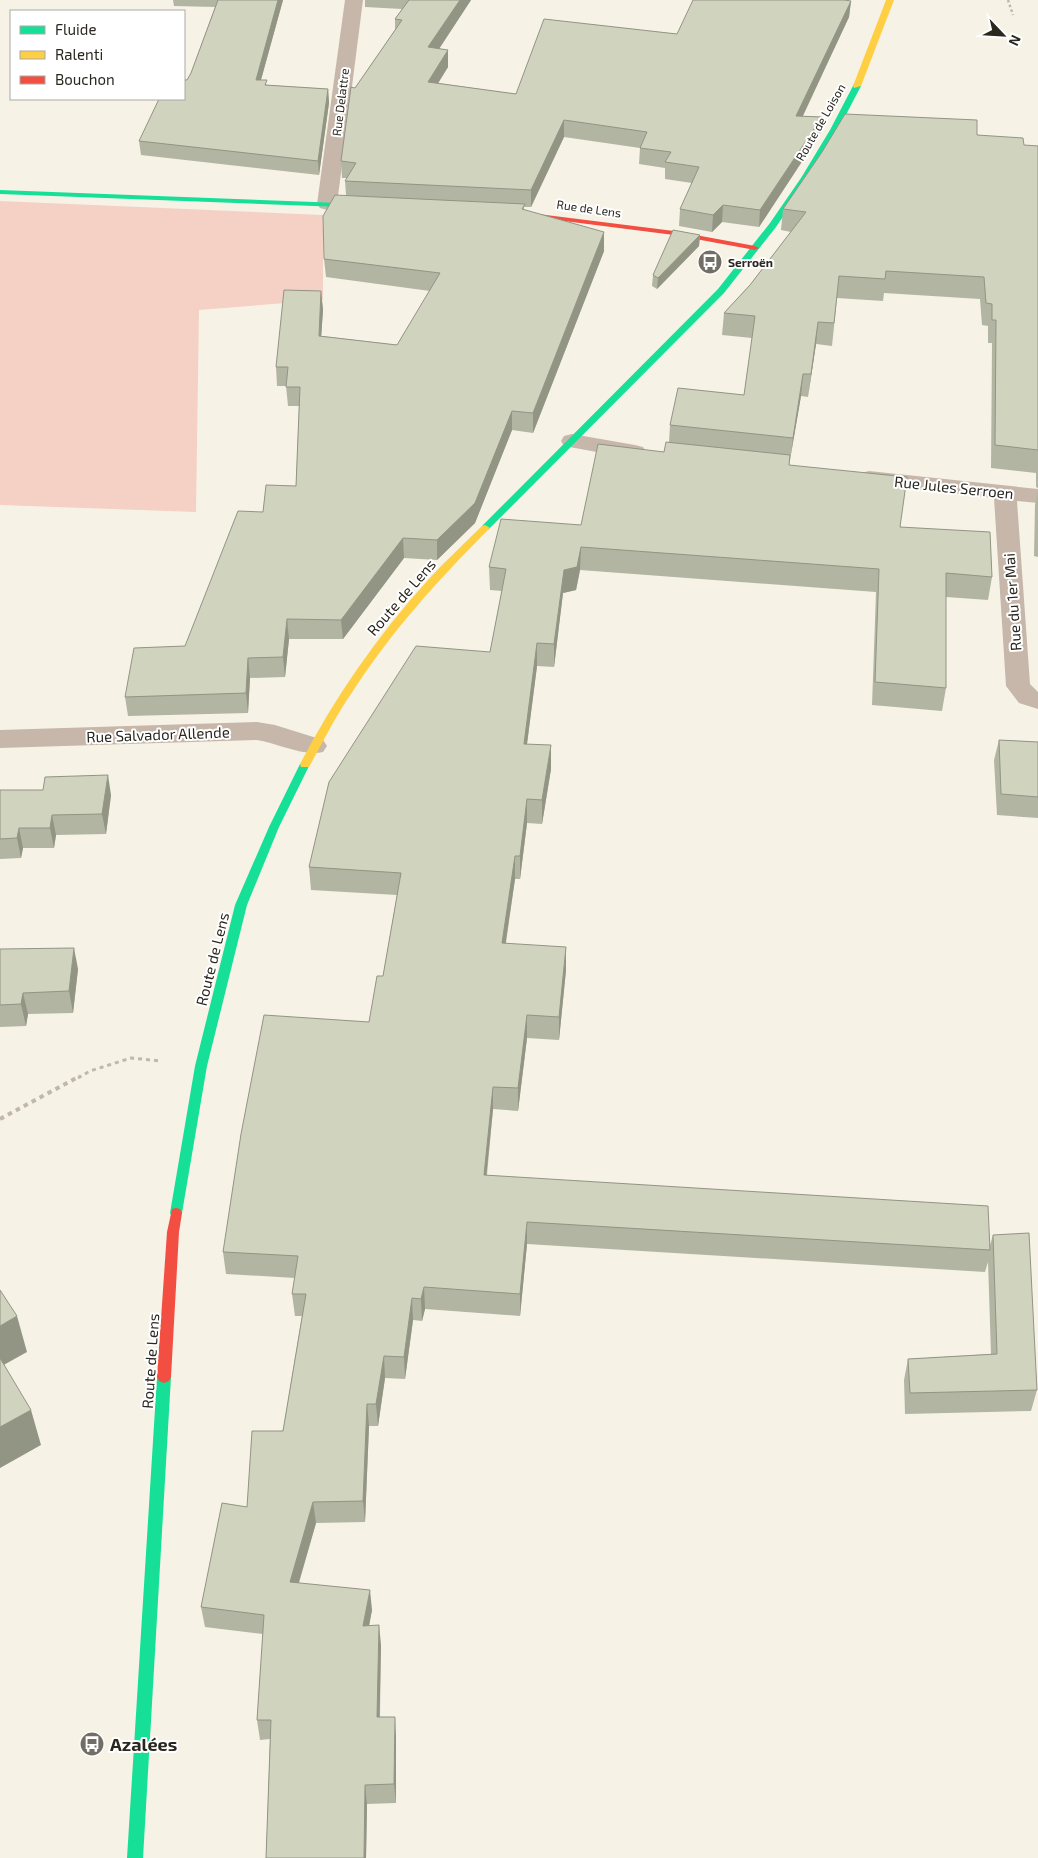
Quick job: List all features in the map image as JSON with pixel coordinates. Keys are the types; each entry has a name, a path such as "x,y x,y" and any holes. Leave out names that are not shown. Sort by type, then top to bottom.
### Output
{"street":[{"name":"Rue Delattre","path":"327,204 354,0"},
{"name":"Route de Loison","path":"755,248 799,185 848,105 890,0"},
{"path":"0,192 376,206"},
{"name":"Rue de Lens","path":"494,212 562,218 728,242 755,248"},
{"name":"Route de Lens","path":"135,1858 173,1232 201,1066 241,905 274,827 314,746 374,651 431,582 721,291 755,248"},
{"path":"572,441 611,450 660,455"},
{"name":"Rue Jules Serroen","path":"847,476 1038,496"},
{"name":"Rue du 1er Mai","path":"1004,493 1018,686 1028,697 1038,701"},
{"name":"Rue Salvador Allende","path":"0,739 257,731 275,734 314,746"}],"path":[{"path":"1008,0 1013,15"},
{"path":"0,1119 90,1071 131,1058 201,1066"}],"shaded area":[{"path":"0,201 323,215 323,300 199,310 196,512 0,505"}],"building":[{"path":"218,0 278,0 256,80 267,80 265,85 328,89 318,161 139,141 159,100 185,100 185,80 187,80"},
{"path":"409,0 460,0 428,47 448,50 428,82 516,94 544,19 677,34 693,0 851,1 796,116 822,117 760,210 723,205 713,215 680,209 699,167 665,162 671,152 640,148 647,132 564,120 531,190 345,181 356,163 341,161 351,87 355,88 402,20 395,19"},
{"path":"845,114 977,120 977,135 1023,138 1024,145 1038,146 1038,450 995,445 996,320 992,320 992,304 986,303 984,277 886,271 885,279 839,276 834,323 818,322 811,374 803,374 793,438 670,425 678,388 744,395 755,316 724,313 750,285 806,212 783,209 822,152"},
{"path":"335,195 525,204 522,209 604,232 533,413 512,411 475,503 437,540 403,538 341,620 287,619 283,657 248,658 246,693 125,697 134,648 185,646 238,511 263,512 266,485 296,486 300,387 286,387 288,367 276,367 284,290 321,291 319,336 397,345 440,273 324,259 323,216"},
{"path":"673,230 700,235 658,278 653,275"},
{"path":"666,442 790,455 789,465 907,477 900,527 990,532 992,577 946,573 946,688 875,682 879,569 581,547 577,567 564,570 554,644 537,643 524,744 551,745 542,800 527,799 520,856 515,856 502,943 566,947 559,1017 527,1015 518,1088 493,1087 484,1175 988,1206 990,1250 527,1222 520,1294 424,1287 421,1299 412,1298 404,1357 384,1356 376,1404 367,1404 363,1501 313,1502 290,1582 370,1590 363,1626 379,1625 377,1717 395,1717 394,1784 365,1785 364,1858 266,1858 271,1720 257,1720 264,1615 201,1607 222,1503 247,1507 252,1431 283,1431 306,1294 292,1294 298,1256 223,1252 241,1134 264,1015 369,1022 377,976 383,976 401,873 309,867 329,782 416,646 490,652 506,569 489,567 501,519 581,525 598,444 664,452"},
{"path":"999,740 1038,742 1038,797 1001,794"},
{"path":"108,775 102,814 52,815 50,828 19,828 17,838 0,839 0,790 43,790 45,777"},
{"path":"74,948 69,991 23,993 21,1004 0,1005 0,949"},
{"path":"1029,1233 1037,1390 910,1393 908,1359 997,1354 993,1235"},
{"path":"0,1290 17,1316 0,1326"},
{"path":"0,1358 31,1410 0,1427"}],"traffic: fast":[{"path":"485,528 721,291 773,225 805,178 834,130 857,86"},
{"path":"0,192 367,206"},
{"path":"176,1213 201,1066 241,905 274,827 305,764"},
{"path":"135,1858 164,1377"}],"traffic: slow":[{"path":"857,86 890,0"},
{"path":"305,764 346,692 379,646 413,602 485,528"}],"traffic: jam":[{"path":"509,212 674,233 755,248"},
{"path":"164,1377 173,1232 176,1213"}],"place":[{"name":"Serroën","path":"710,262"},
{"name":"Azalées","path":"92,1744"}]}
